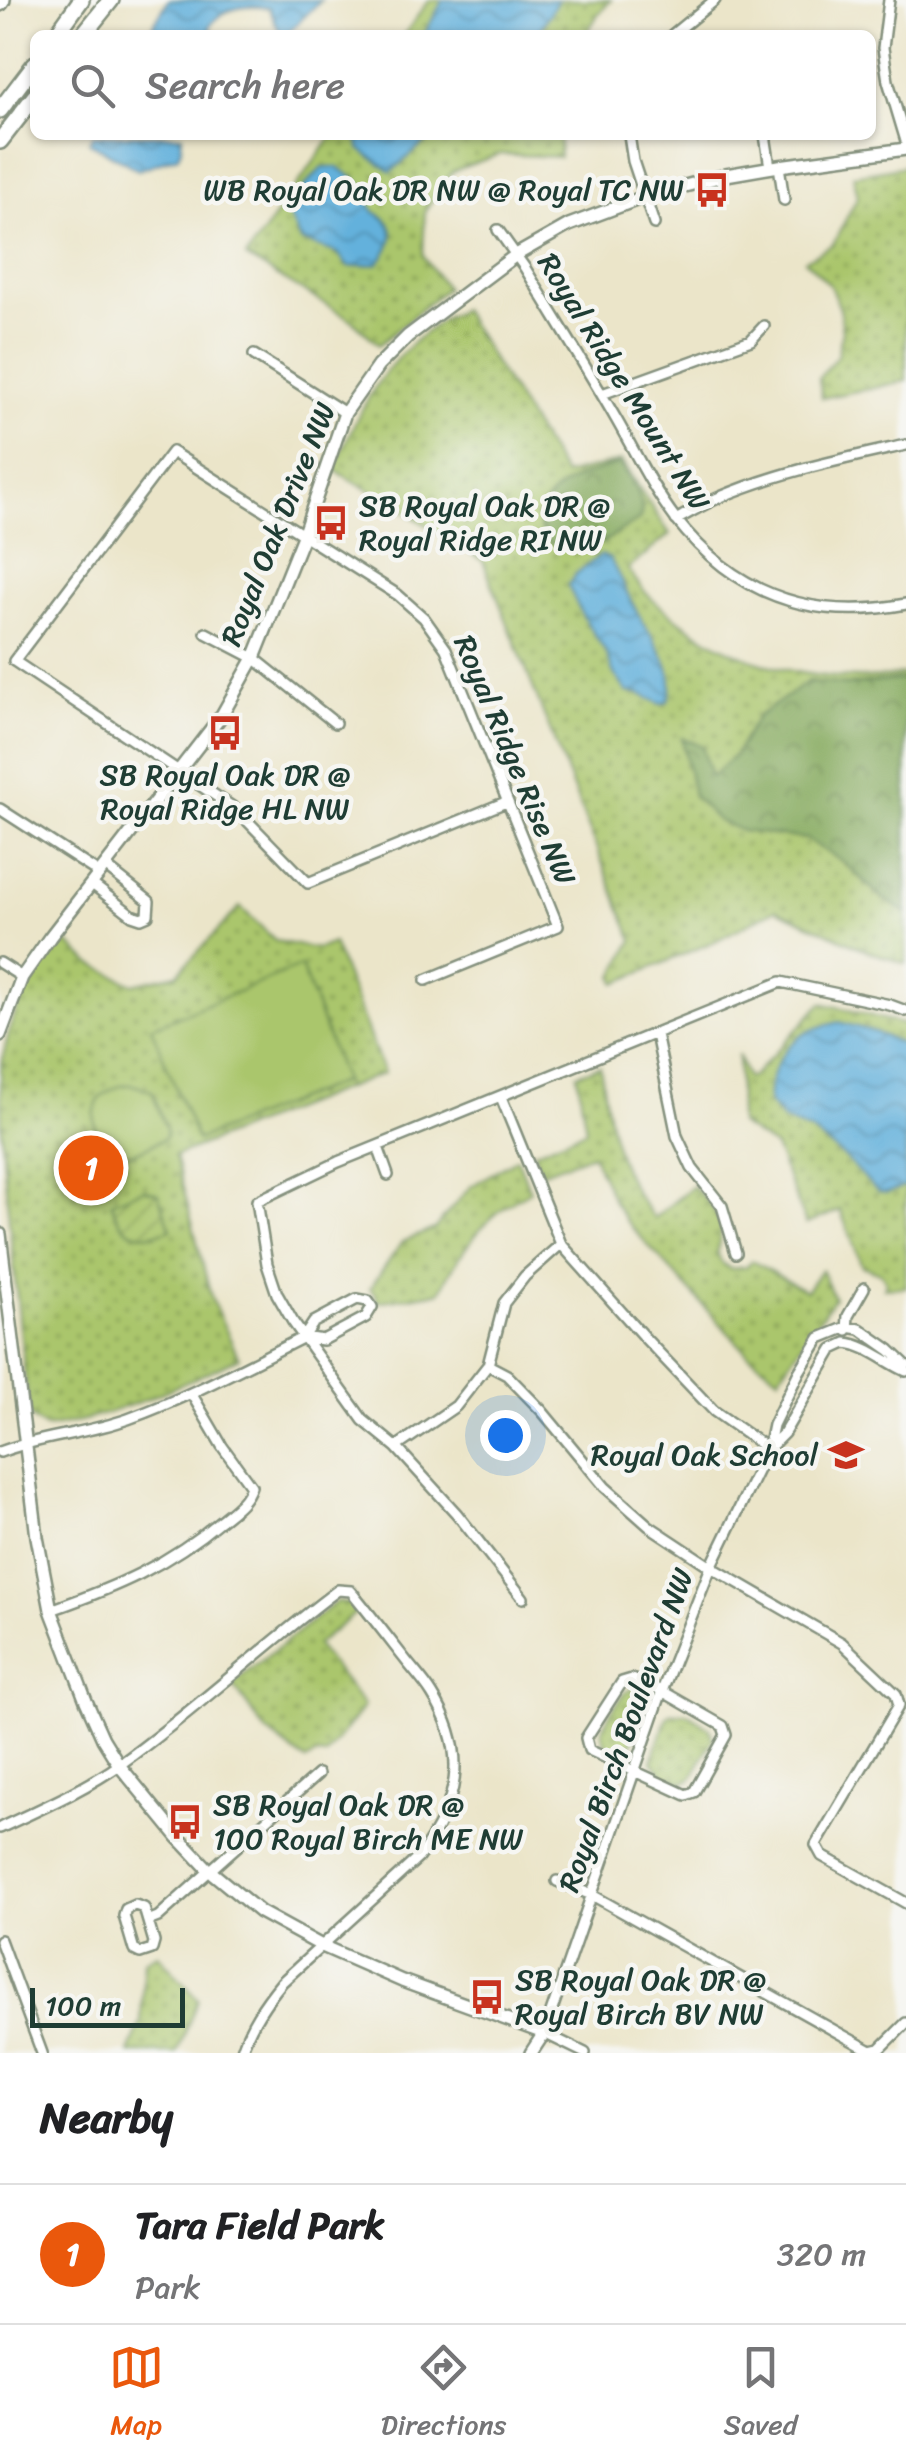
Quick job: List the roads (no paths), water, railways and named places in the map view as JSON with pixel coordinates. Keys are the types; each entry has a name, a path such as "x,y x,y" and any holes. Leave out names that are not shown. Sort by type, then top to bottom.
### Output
{"highway":[{"path":"60,30 81,0"},
{"path":"87,30 111,0"},
{"path":"0,110 30,71"},
{"path":"0,141 30,102"}],"street":[{"path":"678,30 716,0"},
{"path":"889,0 883,48 888,81 906,141"},
{"path":"630,140 654,224"},
{"path":"767,140 784,200"},
{"name":"Royal Oak Drive NW","path":"0,1035 22,977 222,715 254,658 303,536 345,413 378,366 408,336 516,255 569,226 644,197 775,166 906,149"},
{"name":"Royal Ridge Mount NW","path":"498,230 676,520 710,557 744,582 783,598 837,610 876,610 906,604"},
{"path":"602,394 750,340 764,326"},
{"path":"254,355 345,413"},
{"path":"676,520 718,498 789,474 906,445"},
{"name":"Royal Ridge Rise NW","path":"180,771 14,662 172,452 398,595 424,618 446,649 558,926 426,980"},
{"path":"206,632 254,658 335,723"},
{"path":"180,771 237,810 308,883 506,802"},
{"path":"0,809 148,902 148,915 132,916 99,874"},
{"path":"0,964 22,977"},
{"path":"522,1598 457,1514 396,1447 363,1420 304,1338 277,1294 267,1264 257,1201 338,1162 781,982 906,1011"},
{"path":"656,1034 677,1136 692,1168 722,1206 736,1254"},
{"path":"502,1097 561,1244 714,1410 768,1450"},
{"path":"378,1148 388,1175"},
{"path":"0,1234 4,1300 50,1610 103,1739 119,1766 178,1837 260,1912 322,1946 402,1981 544,2033 585,2053"},
{"path":"396,1447 456,1406 488,1365 504,1303 561,1244"},
{"name":"Royal Birch Boulevard NW","path":"768,1450 784,1433 833,1349 846,1343 848,1316 864,1288"},
{"path":"0,1452 27,1442 126,1420 304,1338 323,1340 366,1317 372,1308 368,1301 358,1299 314,1322 304,1338"},
{"path":"847,1327 860,1330 890,1350 906,1368"},
{"name":"Royal Birch Boulevard NW","path":"541,2053 544,2033 634,1770 711,1567 768,1450 772,1425 799,1372 820,1338 847,1327"},
{"path":"846,1343 859,1344 906,1368"},
{"path":"488,1365 508,1375 605,1487 649,1526 842,1643 896,1694 899,1704 816,1844 822,1856 906,1904"},
{"path":"50,1610 112,1588 164,1562 248,1498 250,1486 191,1393"},
{"path":"0,1828 119,1766 280,1633 338,1590 350,1591 432,1694 446,1719 454,1753 455,1783 448,1810 418,1858 282,1982 263,2006 240,2053"},
{"path":"632,1679 662,1691 723,1726 726,1735 694,1792 686,1795 634,1770 589,1750 586,1738 622,1682 632,1679"},
{"path":"148,1921 158,1917 318,1774"},
{"path":"557,1881 592,1895 870,2050 880,2049 906,2023"},
{"path":"135,1905 144,1908 148,1921 154,1942 152,1949 140,1953 134,1950 124,1916 126,1909 135,1905"},
{"path":"0,1940 42,2053"},
{"name":"Royal Birch Boulevard NW","path":"531,2053 544,2033"}],"water":[{"path":"168,0 321,0 291,30 279,30 269,8 252,7 220,16 211,30 151,30"},
{"path":"443,0 558,0 540,30 427,30"},
{"path":"182,140 178,156 138,170 89,142"},
{"path":"357,140 428,140 391,172 360,149"},
{"path":"338,167 359,182 374,212 391,229 391,243 377,264 348,267 338,253 301,241 289,216 305,186 322,168"},
{"path":"601,555 610,559 663,656 671,679 668,701 661,704 627,692 568,585"},
{"path":"839,1022 906,1046 906,1186 887,1193 878,1192 844,1157 812,1132 783,1120 768,1102 774,1071 790,1045 811,1030"}],"place":[{"name":"WB Royal Oak DR NW @ Royal TC NW","path":"712,190"},
{"name":"SB Royal Oak DR @ Royal Ridge RI NW","path":"331,523"},
{"name":"SB Royal Oak DR @ Royal Ridge HL NW","path":"225,733"},
{"name":"Tara Field Park","path":"91,1168"},
{"name":"Royal Oak School","path":"846,1455"},
{"name":"SB Royal Oak DR @ 100 Royal Birch ME NW","path":"185,1822"},
{"name":"SB Royal Oak DR @ Royal Birch BV NW","path":"487,1997"}]}
